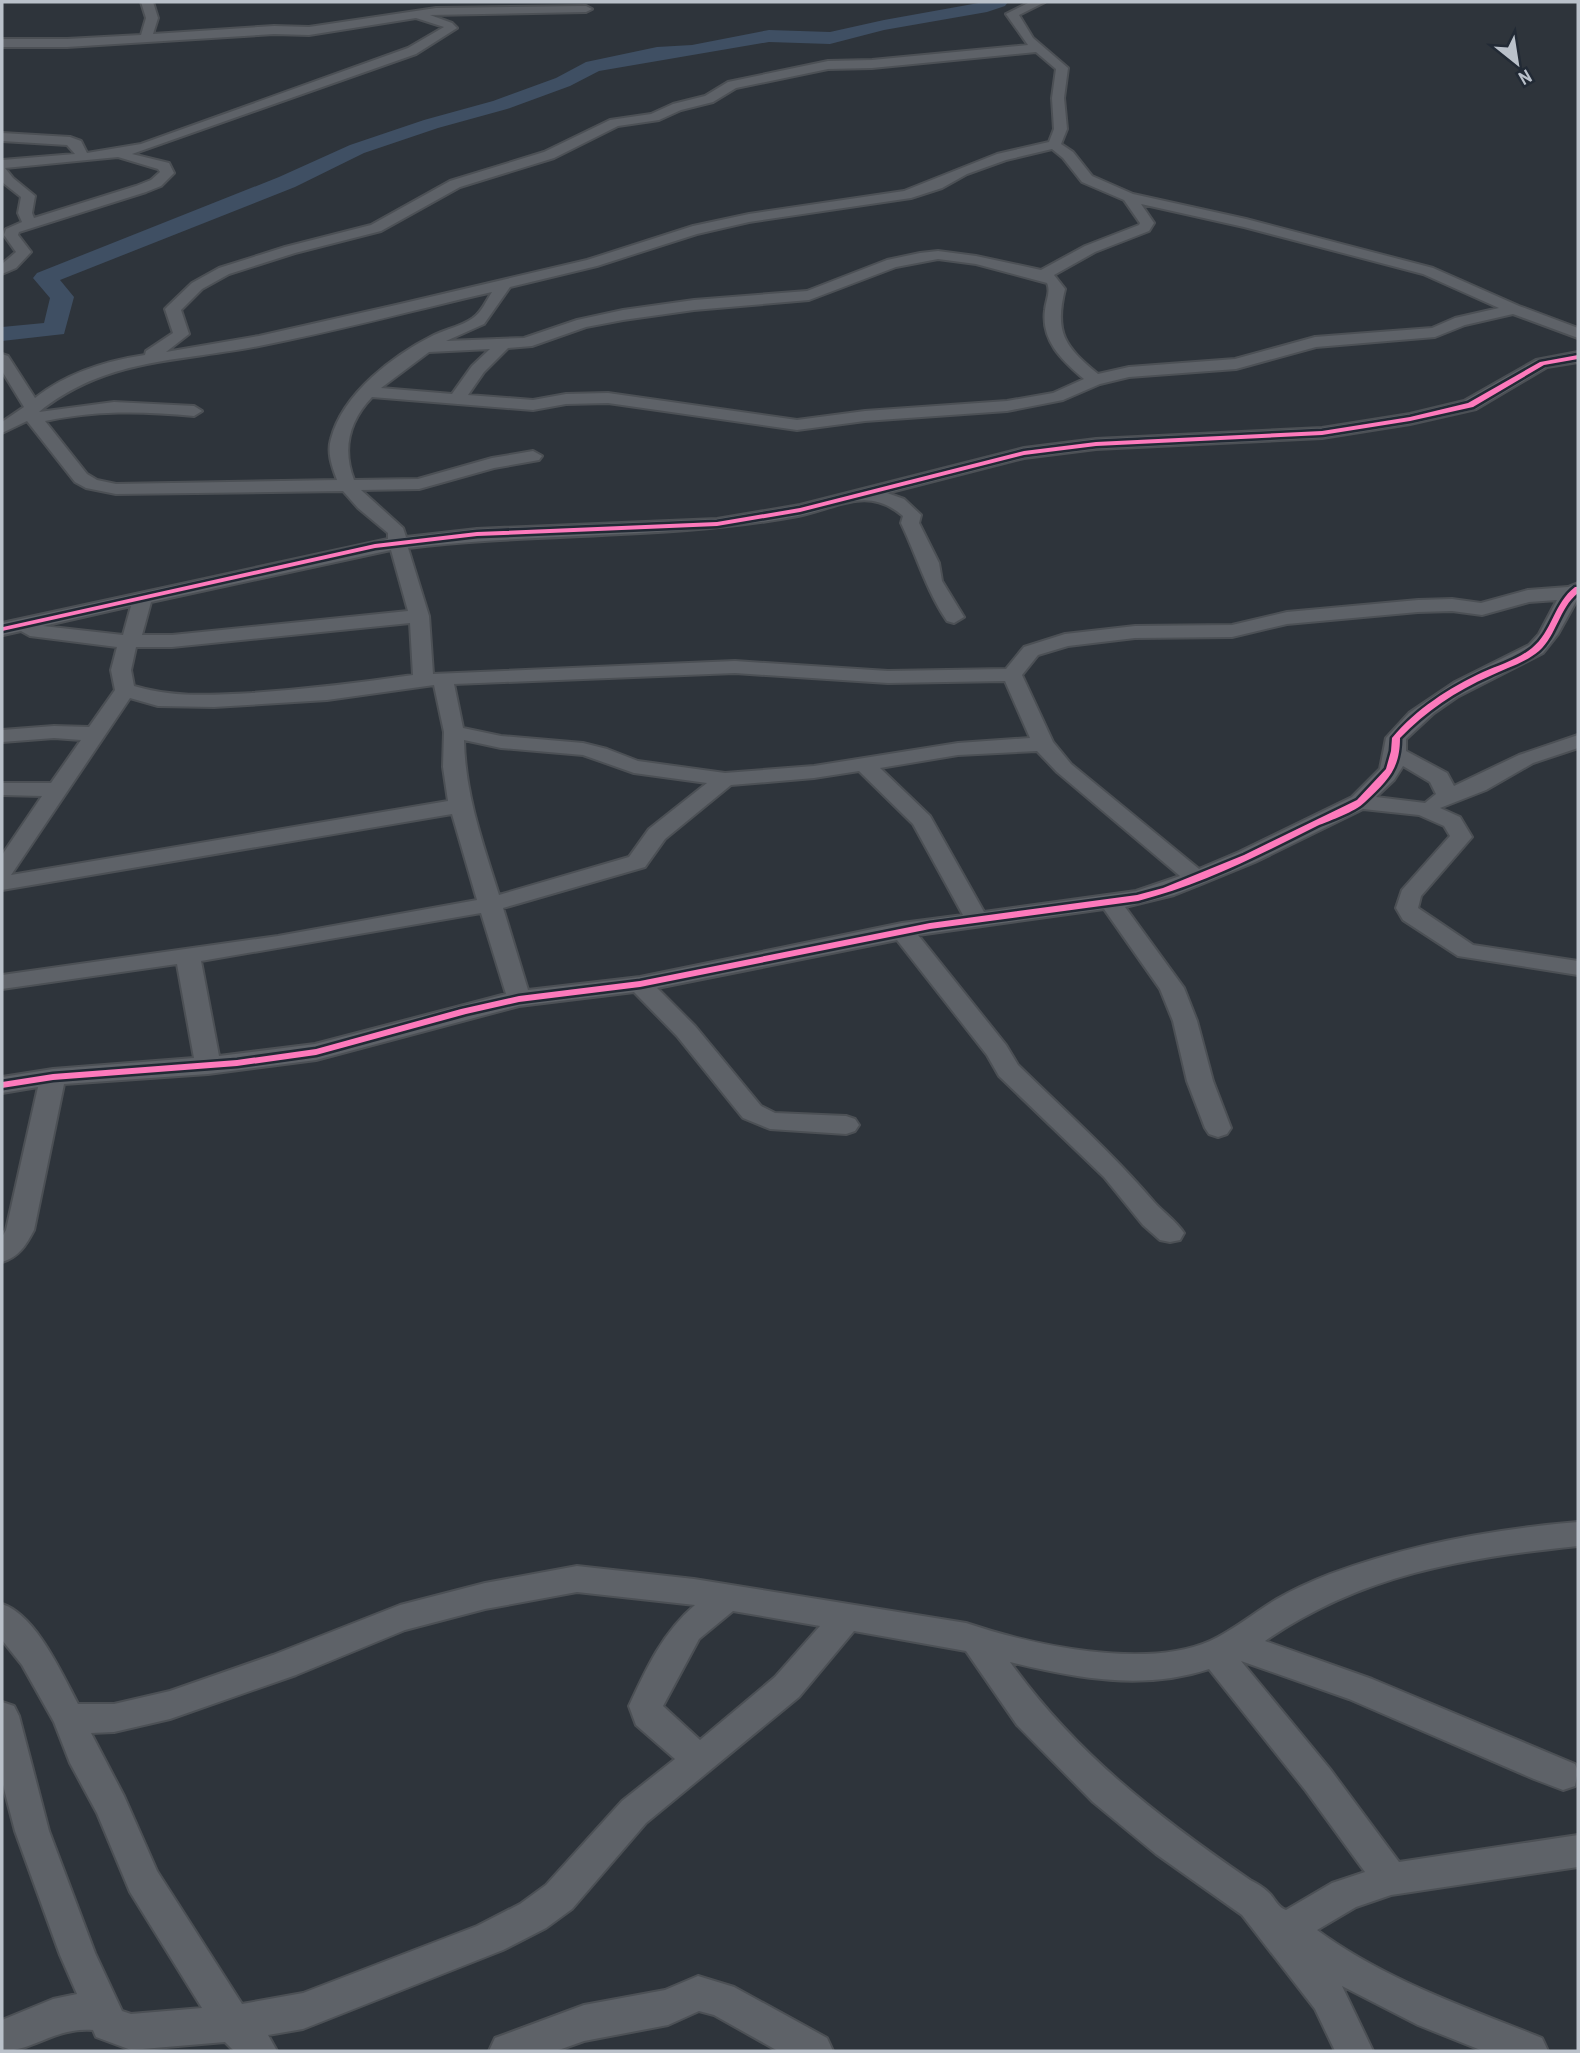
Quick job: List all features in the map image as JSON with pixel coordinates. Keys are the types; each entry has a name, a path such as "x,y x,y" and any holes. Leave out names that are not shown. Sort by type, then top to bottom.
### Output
{"street":[{"path":"146,37 152,18 147,2"},
{"path":"2,428 32,413 51,394 113,365 305,332 592,263 693,230 749,218 914,193 1002,157 1054,145 1062,126 1058,103 1062,68 1014,21 1012,14 1039,2"},
{"path":"2,164 116,154 170,139 220,118 412,51 451,28 394,7"},
{"path":"2,43 67,43 274,30 309,31 409,13 586,9"},
{"path":"146,358 177,339 181,330 173,309 205,280 251,261 376,228 455,184 549,155 615,124 654,117 719,95 724,88 732,85 828,65 872,64 1039,48"},
{"path":"2,137 70,142 76,144 83,157"},
{"path":"1054,145 1068,155 1087,179 1129,197 1375,256 1442,276 1514,309 1578,333"},
{"path":"2,270 24,252 11,231 156,183 167,173 164,166 116,154"},
{"path":"2,171 8,181 29,196 25,213 30,223"},
{"path":"1043,275 1090,249 1144,228 1147,223 1129,197"},
{"path":"425,347 526,344 582,323 694,305 809,295 892,263 920,257 957,257 1043,275 1057,284 1050,323 1066,356 1095,380"},
{"path":"506,282 481,320 403,359 367,392 347,415 340,439 341,471 347,484 368,511 397,532 396,544 404,558 433,679 454,732 454,767 460,806 519,999"},
{"path":"367,392 533,405 608,398 797,425 878,415 1007,406 1056,397 1095,380 1163,368 1236,364 1315,342 1435,332 1460,321 1514,309"},
{"path":"457,399 478,369 502,346"},
{"path":"2,629 345,552 396,544 477,534 717,524 800,510 1024,453 1096,444 1322,433 1448,412 1470,405 1542,363 1578,357"},
{"path":"2,359 32,413 81,478 105,487 172,490 419,484 492,463 533,456"},
{"path":"32,413 106,405 194,411"},
{"path":"868,492 898,503 912,515 910,523 930,563 933,581 954,617"},
{"path":"1012,675 1031,650 1065,640 1135,632 1233,631 1287,618 1419,606 1452,605 1482,609 1528,596 1574,591"},
{"path":"2,1085 53,1076 208,1066 316,1052 519,999 640,984 902,930 1150,896 1247,857 1360,802 1368,792 1384,782 1397,754 1396,738 1428,706 1521,658 1541,644 1552,631 1574,591"},
{"path":"2,871 125,690 121,670 127,641 135,628 142,599"},
{"path":"2,629 127,641 227,637 419,616"},
{"path":"125,690 158,700 234,701 327,694 433,679 735,667 888,677 1012,675"},
{"path":"1012,675 1043,744 1083,785 1196,878"},
{"path":"2,736 54,732 95,734"},
{"path":"454,732 501,742 583,749 634,767 725,779 814,772 958,750 1043,744"},
{"path":"1424,809 1448,796 1478,785 1526,759 1578,741"},
{"path":"1397,754 1439,778 1448,796"},
{"path":"864,764 922,821 977,919"},
{"path":"2,982 188,957 490,905 637,862 641,859 646,845 657,834 725,779"},
{"path":"2,789 59,790"},
{"path":"1360,802 1424,809 1452,822 1461,838 1410,895 1407,908 1411,915 1466,951 1578,968"},
{"path":"2,883 460,806"},
{"path":"1110,902 1172,988 1185,1021 1200,1081 1218,1128"},
{"path":"902,930 998,1051 1008,1070 1113,1171 1153,1218 1170,1233"},
{"path":"188,957 208,1066"},
{"path":"640,984 686,1031 752,1112 770,1121 846,1125"},
{"path":"2,1252 20,1230 53,1076"},
{"path":"69,1719 114,1718 170,1704 284,1665 400,1618 485,1596 576,1579 849,1615 965,1636 1064,1660 1119,1666 1167,1665 1224,1649 1298,1603 1390,1567 1486,1542 1578,1534"},
{"path":"698,1759 648,1715 646,1706 657,1681 688,1630 726,1598"},
{"path":"2,1716 32,1831 78,1955 109,2024 131,2032 233,2023 303,2011 490,1938 533,1916 559,1897 634,1812 743,1726 787,1687 849,1615"},
{"path":"3,1626 34,1655 112,1807 143,1881 233,2023 258,2051"},
{"path":"977,1641 1029,1715 1096,1783 1168,1843 1345,1970 1424,2011 1529,2051"},
{"path":"1224,1649 1311,1670 1433,1719 1509,1756 1563,1775"},
{"path":"1224,1649 1391,1879"},
{"path":"1287,1929 1345,1895 1391,1879 1578,1851"},
{"path":"1255,1903 1328,1997 1354,2051"},
{"path":"508,2051 584,2023 668,2007 698,1993 721,2000 790,2047"},
{"path":"2,2038 70,2013 94,2011 105,2017"}],"waterway":[{"path":"2,334 55,329 62,297 45,278 287,182 357,149 431,124 500,105 563,82 593,66 769,36 830,38 884,25 987,7 999,2"}],"cycle path":[{"path":"3,629 375,546 477,534 717,524 800,510 1024,453 1096,444 1322,433 1410,419 1470,405 1542,363 1578,357"},
{"path":"2,1085 53,1077 237,1063 316,1052 519,999 640,984 930,926 1138,898 1166,890 1247,857 1360,802 1391,769 1396,738 1406,727 1450,693 1536,649 1548,634 1566,600 1578,589"}]}
